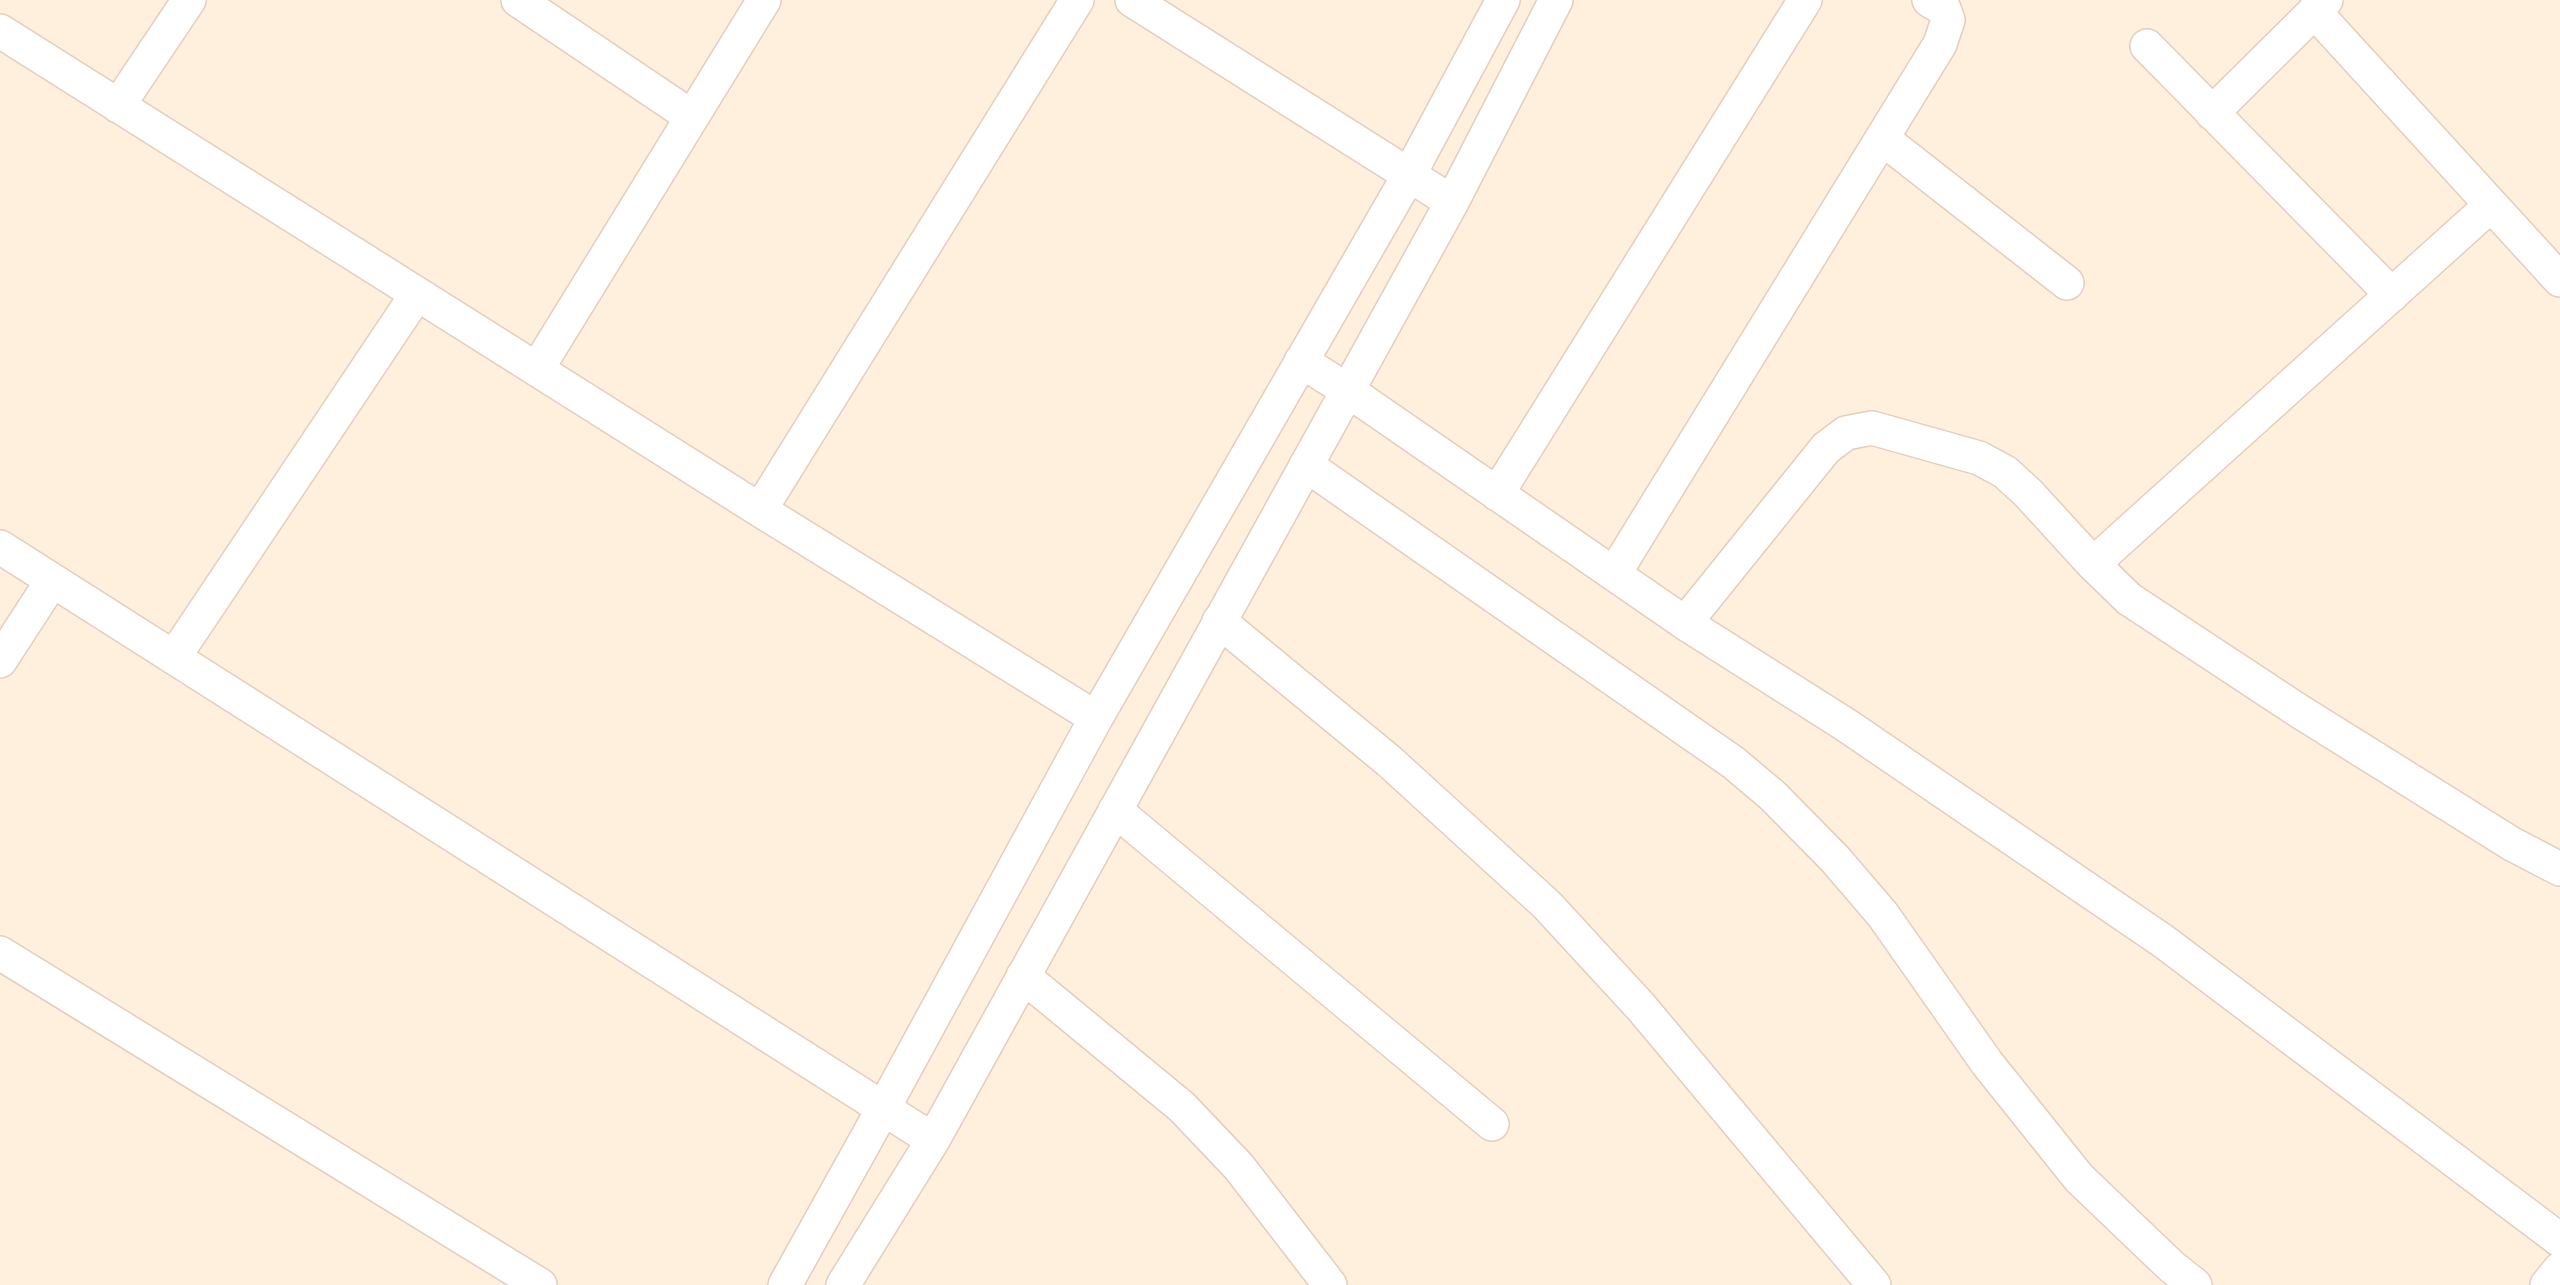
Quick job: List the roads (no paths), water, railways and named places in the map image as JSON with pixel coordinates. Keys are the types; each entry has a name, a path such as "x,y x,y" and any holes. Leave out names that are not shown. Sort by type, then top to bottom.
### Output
{"street":[{"path":"118,106 189,0"},
{"path":"518,0 692,117"},
{"path":"760,510 1077,0"},
{"path":"1132,0 1452,202"},
{"path":"784,1285 883,1109 1096,718 1409,176 1503,0"},
{"path":"843,1285 933,1140 1452,202 1556,0"},
{"path":"1497,494 1805,0"},
{"path":"1614,574 1940,44 1948,20 1944,9 1929,0"},
{"path":"537,369 692,117 754,4"},
{"path":"2212,113 2320,6 2490,206 2560,280"},
{"path":"0,31 760,510 1096,718"},
{"path":"2147,46 2392,296"},
{"path":"1883,138 2067,283"},
{"path":"2092,564 2490,206"},
{"path":"174,657 417,294"},
{"path":"1301,361 1347,390 1685,623 1846,725 2163,940 2560,1240"},
{"path":"1685,623 1826,448 1846,433 1872,428 1979,458 2005,472 2028,493 2092,564 2129,599 2280,699 2512,844 2560,869"},
{"path":"1306,465 1734,763 1773,796 1835,859 1883,915 1986,1063 2079,1178 2171,1266 2195,1285"},
{"path":"0,548 933,1140"},
{"path":"0,661 52,580"},
{"path":"1219,621 1389,761 1547,906 1641,1007 1874,1285"},
{"path":"1115,810 1492,1124"},
{"path":"0,952 540,1285"},
{"path":"1023,976 1182,1107 1239,1167 1330,1285"},
{"path":"2547,1285 2560,1269"}]}
